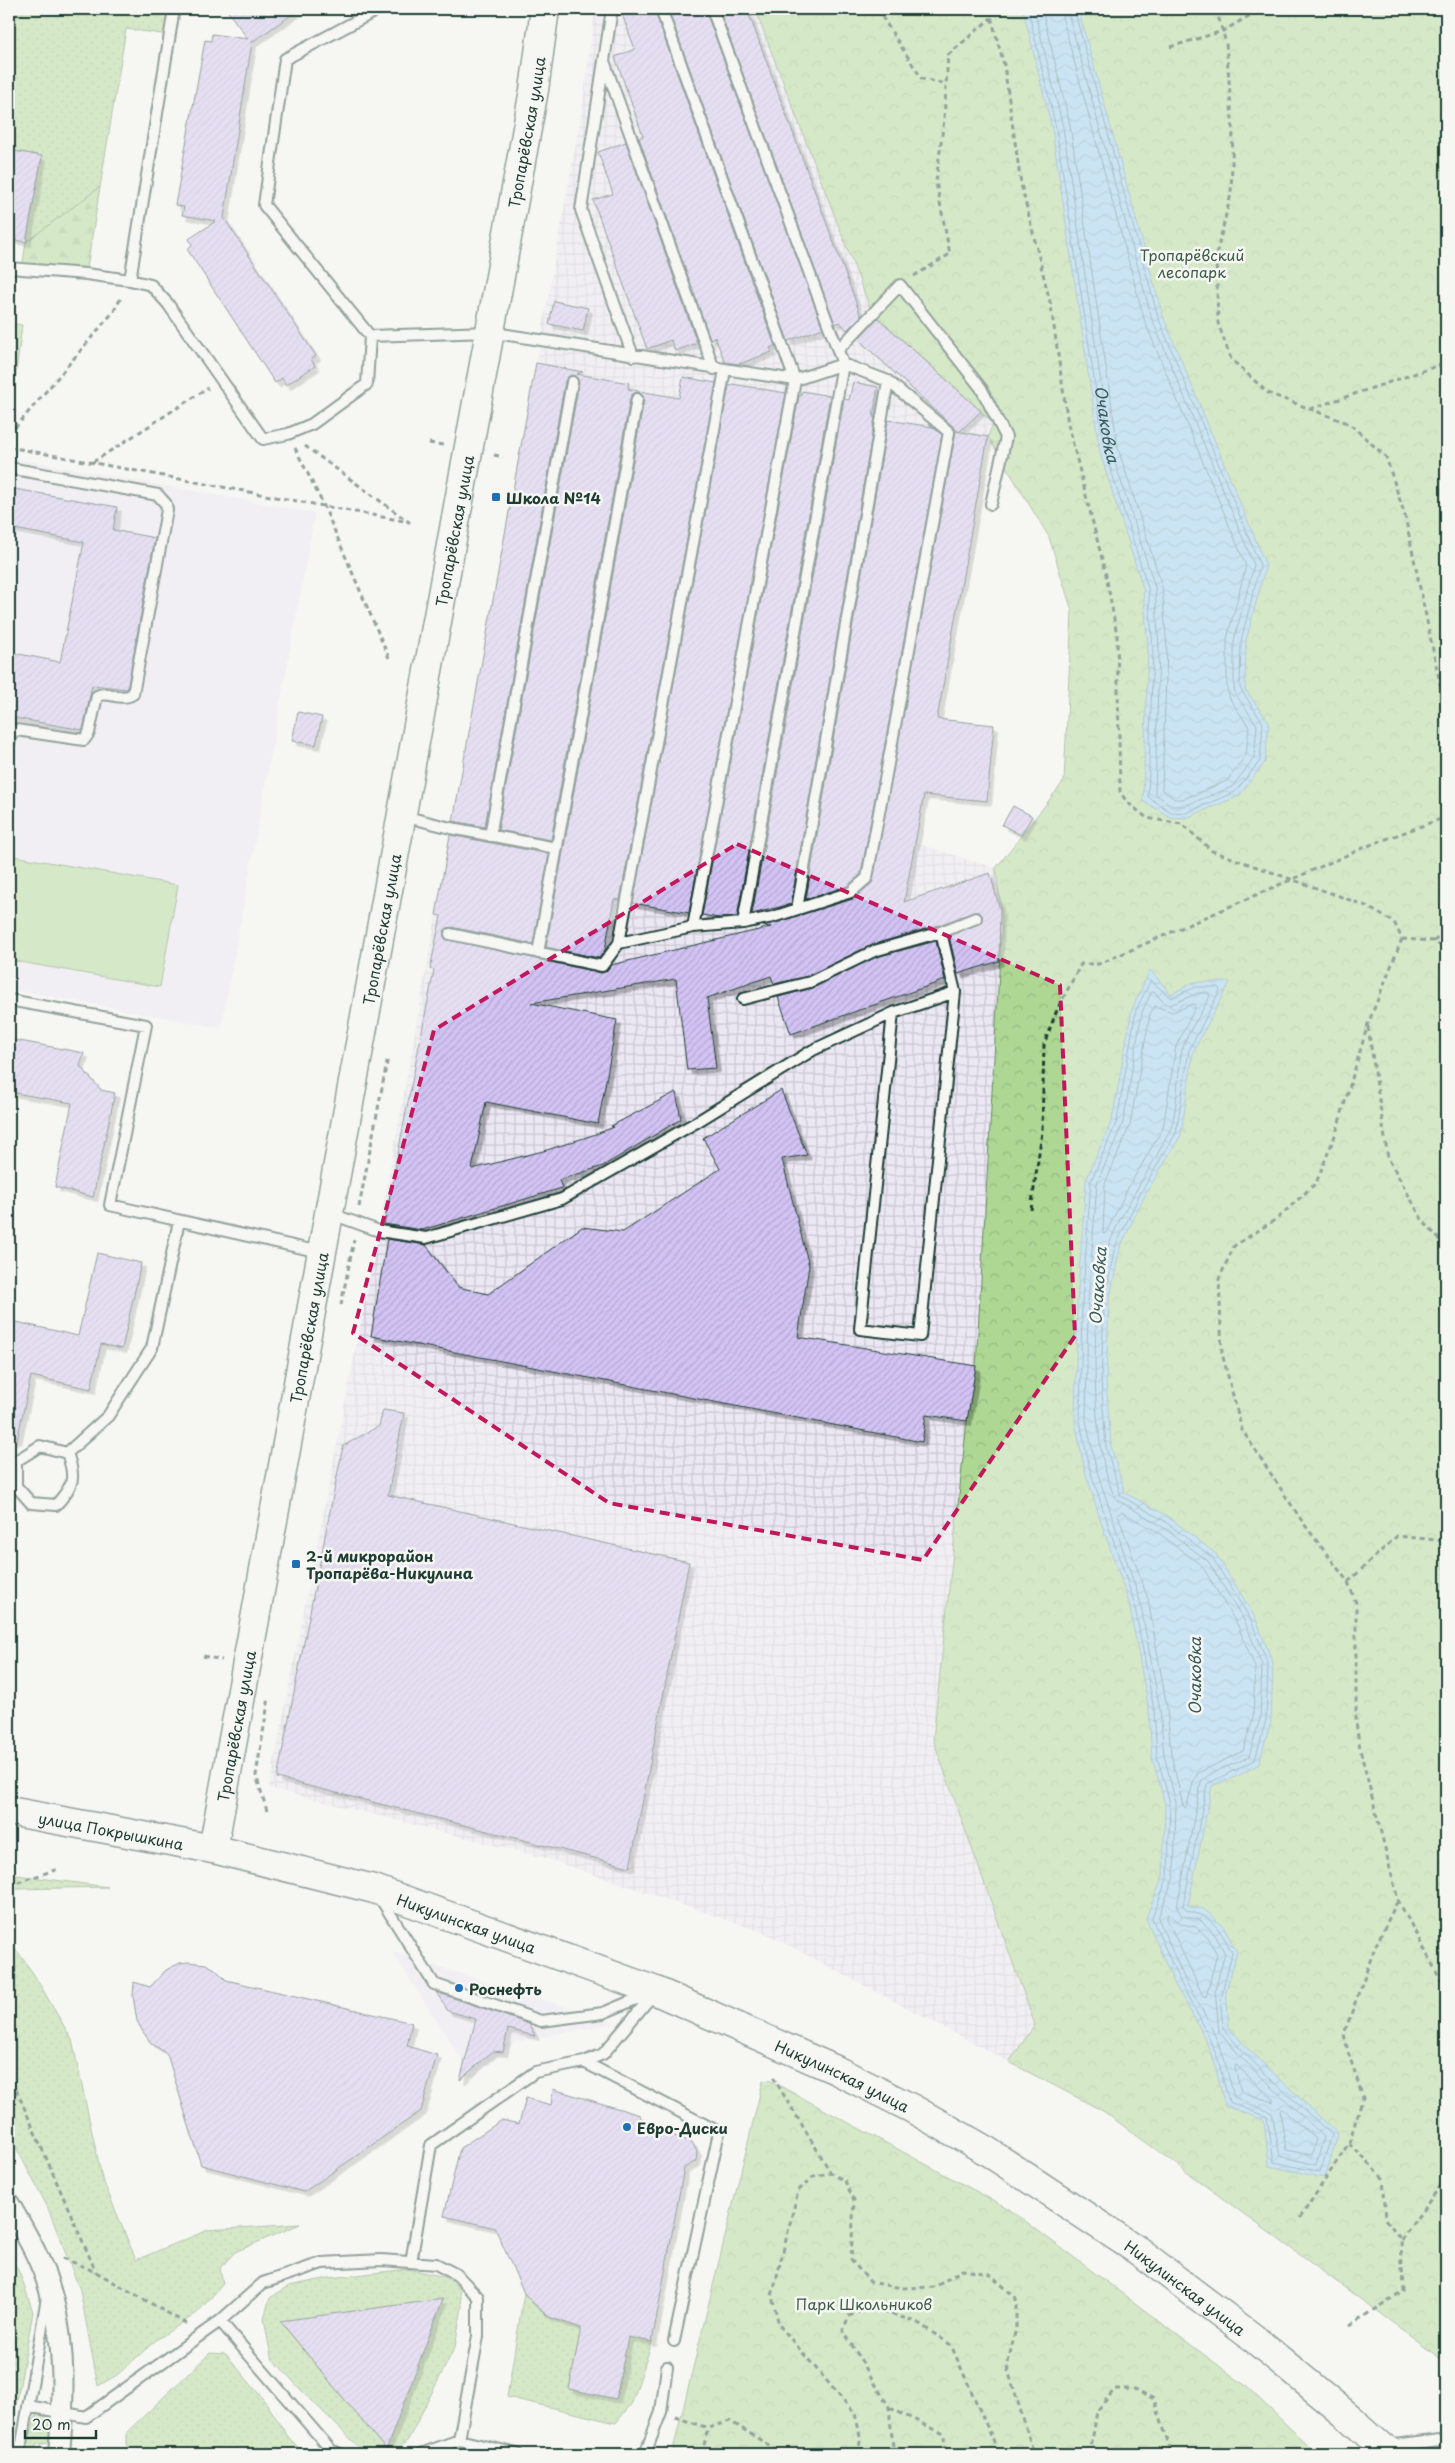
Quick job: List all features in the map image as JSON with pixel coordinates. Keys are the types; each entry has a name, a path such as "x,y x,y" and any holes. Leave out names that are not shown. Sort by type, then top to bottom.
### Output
{"street":[{"name":"Тропарёвская улица","path":"213,1849 534,90 545,9"},
{"name":"улица Покрышкина","path":"9,1811 213,1849"},
{"name":"Никулинская улица","path":"213,1849 374,1889 656,1991 836,2070 913,2109 987,2151 1137,2250 1252,2337 1387,2451"},
{"path":"9,2204 32,2244 49,2286 60,2343 62,2412 59,2454"}],"lane":[{"path":"130,280 174,9"},
{"path":"9,268 86,274 151,285 168,304 262,440 288,434 312,424 367,384 370,336 264,205 285,59 379,9"},
{"path":"612,9 580,210 633,356"},
{"path":"661,9 795,380 693,927"},
{"path":"712,9 843,364 744,923"},
{"path":"450,934 602,966 619,942 720,369 604,61"},
{"path":"838,350 900,285 981,388 1006,437 991,504"},
{"path":"370,336 489,332 795,380 843,364 888,381 949,432 866,878 852,892 744,923 693,927 619,942"},
{"path":"796,909 888,381"},
{"path":"490,836 572,382"},
{"path":"538,953 637,399"},
{"path":"9,468 158,495 166,504 167,510 133,694 124,698 104,694 97,696 89,733 84,740 16,730 12,733 9,744"},
{"path":"401,815 490,836 556,848"},
{"path":"743,999 810,982 874,951 941,932 976,918"},
{"path":"894,1013 860,1329 920,1336 955,992 941,932"},
{"path":"328,1213 379,1231 426,1238 562,1199 695,1123 813,1050 894,1013 955,992"},
{"path":"9,1000 146,1025 110,1205 321,1252"},
{"path":"67,1453 108,1416 152,1348 179,1220"},
{"path":"40,1446 67,1453 74,1472 70,1490 56,1505 31,1503 16,1486 16,1461 40,1446"},
{"path":"374,1889 434,1984 541,2021 603,2013 656,1991"},
{"path":"411,2262 431,2144 535,2072 584,2062 602,2054 656,1991"},
{"path":"584,2062 719,2132 674,2341"},
{"path":"28,2406 86,2417 220,2321 263,2283 322,2263 382,2260 411,2262 436,2264 457,2274 478,2298 478,2336 459,2440"},
{"path":"15,2454 22,2443 49,2286"},
{"path":"220,2321 335,2452"},
{"path":"645,2454 660,2412 667,2366"},
{"path":"1387,2451 1446,2439"},
{"path":"420,2454 459,2440 517,2454"}],"path":[{"path":"877,9 922,79 946,84"},
{"path":"989,9 1004,65 1021,184 1050,306 1068,424 1106,576 1115,627 1120,792 1127,802 1147,818 1182,824 1212,851 1364,905 1394,922 1402,939 1368,1024 1336,1133 1316,1183 1278,1218 1234,1246 1219,1279 1222,1353 1242,1430 1304,1524 1348,1582 1356,1603 1356,1723 1398,1900 1446,1990"},
{"path":"1216,9 1226,43 1233,132 1231,194 1216,256 1218,323 1231,359 1268,393 1350,424 1386,457 1405,516 1442,693 1446,701"},
{"path":"1170,47 1223,31 1261,9"},
{"path":"900,285 950,254 936,182 948,55 991,18"},
{"path":"9,435 114,311 130,280"},
{"path":"1310,409 1446,363"},
{"path":"93,462 221,379"},
{"path":"9,447 324,504 409,522 288,434"},
{"path":"288,434 324,504 389,658"},
{"path":"1031,1210 1042,1132 1044,1044 1057,1010 1081,964 1099,964 1370,845 1446,816"},
{"path":"1434,941 1446,931"},
{"path":"1402,939 1434,941 1446,950"},
{"path":"1368,1024 1388,1158 1423,1221 1446,1246"},
{"path":"1348,1582 1397,1536 1446,1541"},
{"path":"267,1811 256,1775 270,1689"},
{"path":"9,1885 58,1869"},
{"path":"1300,2218 1349,2144 1363,2097 1344,2034 1375,1947 1398,1900"},
{"path":"9,2073 96,2272"},
{"path":"773,2077 831,2173 845,2182 854,2200 851,2260 870,2282 902,2288 935,2287 962,2270 990,2274 1016,2298 1016,2328 1007,2366 1034,2454"},
{"path":"1349,2144 1383,2178 1386,2219 1401,2240 1403,2291 1350,2325"},
{"path":"831,2173 814,2176 798,2191 772,2296 780,2324 855,2414 859,2432 859,2450 856,2454"},
{"path":"1401,2240 1446,2178"},
{"path":"32,2244 96,2272 203,2333"},
{"path":"889,2454 893,2446 889,2407 842,2330 849,2316 868,2308 915,2320 951,2345 999,2454"},
{"path":"1090,2454 1097,2411 1115,2389 1135,2389 1154,2399 1172,2454"},
{"path":"889,2407 944,2434 945,2454"},
{"path":"660,2412 708,2428 730,2421 782,2454"},
{"path":"702,2454 708,2428"},
{"path":"241,2454 247,2452 335,2452"}],"highlighted area":[{"path":"737,844 1060,985 1075,1336 923,1560 609,1503 353,1333 434,1030"}],"shaded area":[{"path":"595,9 755,9 872,313 994,423 988,437 915,843 996,868 1002,921 976,1366 967,1421 933,1739 1035,2025 1009,2062 765,1933 545,1858 269,1788 379,1231 582,110"},
{"path":"9,457 315,513 221,1028 9,989"},
{"name":"Роснефть","path":"392,1952 616,2023 515,2042 473,2077"}],"green space":[{"path":"9,9 174,9 169,35 126,29 100,187 26,242 42,156 9,150"},
{"name":"Тропарёвский лесопарк","path":"755,9 1446,9 1446,2365 1434,2353 1103,2111 1009,2062 1035,2025 933,1739 967,1421 976,1366 1002,921 996,868 1064,781 1072,611 1049,537 988,437 993,423 872,313"},
{"path":"100,187 86,274 22,269 26,242"},
{"path":"9,323 22,325 13,397 9,397"},
{"path":"9,855 178,885 160,987 9,960"},
{"path":"9,1874 108,1887 17,1889 9,1893"},
{"path":"9,1940 33,1973 72,2040 102,2178 136,2260 208,2230 300,2224 235,2252 220,2268 223,2284 197,2313 155,2341 117,2375 98,2386 80,2290 48,2208 9,2134"},
{"name":"Парк Школьников","path":"769,2080 1009,2209 1246,2386 1317,2454 672,2454 763,2081"},
{"path":"9,2253 20,2274 33,2312 9,2445"},
{"path":"408,2269 445,2277 460,2288 462,2307 455,2347 408,2440 393,2454 366,2454 302,2391 271,2357 264,2318 270,2298 289,2286 329,2278"},
{"path":"524,2293 537,2308 549,2317 652,2342 632,2403 616,2423 507,2397"},
{"path":"210,2353 226,2354 267,2404 289,2438 305,2454 138,2454 127,2445 127,2432"},
{"path":"36,2415 52,2416 48,2443 36,2445 34,2454 25,2454"}],"water":[{"name":"Очаковка","path":"1023,9 1078,9 1163,316 1266,565 1246,641 1245,689 1269,722 1265,762 1239,796 1186,818 1170,817 1143,801 1148,649 1143,588 1100,453 1052,129"},
{"name":"Очаковка","path":"1150,970 1171,994 1195,982 1230,982 1193,1052 1181,1135 1144,1197 1120,1248 1109,1302 1106,1380 1111,1446 1125,1493 1166,1515 1216,1554 1255,1617 1273,1663 1271,1721 1259,1764 1238,1776 1212,1786 1188,1906 1204,1909 1223,1926 1237,1952 1226,1991 1229,2027 1249,2050 1338,2134 1325,2178 1269,2166 1264,2120 1225,2106 1214,2061 1200,2028 1175,1985 1146,1918 1163,1876 1165,1804 1152,1757 1149,1711 1129,1603 1085,1471 1075,1422 1077,1304 1086,1180 1112,1120 1132,1009"}],"building":[{"path":"226,9 300,9 252,42 224,218 316,356 311,359 315,366 286,385 282,378 275,383 187,249 192,245 189,239 216,221 182,215 184,207 175,205 205,40 211,41 212,34 248,39"},
{"path":"620,9 654,9 775,346 770,348 772,352 739,364 725,362 715,337 710,339 639,138 643,136 615,57 635,49"},
{"path":"668,9 705,9 823,328 788,341"},
{"path":"719,9 747,9 861,316 847,330 840,322 835,324"},
{"path":"626,142 697,343 675,351 671,340 647,349 593,200 613,194 598,152"},
{"path":"9,150 42,156 26,242 9,239"},
{"path":"554,301 588,308 583,331 549,324"},
{"path":"878,318 981,411 959,432 858,339"},
{"path":"536,363 583,372 577,374 629,383 628,389 679,398 683,377 716,383 620,900 614,899 605,950 599,958 546,947 644,400 639,392 634,393 630,398 551,840 498,830 579,383 574,375 569,376 565,381 485,827 453,821"},
{"path":"853,382 878,387 873,417 875,417 791,904 752,914 844,399 849,400"},
{"path":"732,384 786,393 689,913 633,903 729,385 733,386"},
{"path":"802,391 830,396 737,917 719,918 702,915 799,396 801,396"},
{"path":"888,420 933,427 942,435 861,874 848,886 806,899"},
{"path":"956,431 988,437 937,719 994,725 987,801 924,795 904,902 990,873 1000,910 999,961 958,974 949,936 981,923 982,915 974,912 939,925 871,945 808,976 774,984 771,976 707,998 716,1068 687,1070 676,979 531,1003 617,1020 598,1124 486,1102 472,1169 547,1150 596,1134 614,1127 611,1126 676,1092 681,1119 603,1166 559,1180 562,1188 422,1230 384,1224 434,970 430,969 441,916 436,915 450,835 549,854 533,944 451,927 445,930 445,939 601,973 605,972 611,965 771,927 763,926 853,899 872,883"},
{"path":"9,488 117,507 113,530 155,538 127,689 92,685 83,730 9,717 9,652 60,662 84,542 9,528"},
{"path":"298,712 322,717 316,745 292,741"},
{"path":"1013,806 1032,816 1021,835 1002,825"},
{"path":"936,941 945,980 791,1034 778,997 813,988 876,957"},
{"path":"9,1039 84,1053 80,1066 101,1090 115,1093 93,1197 55,1187 72,1103 9,1092"},
{"path":"781,1090 807,1155 782,1159 809,1266 798,1337 976,1366 967,1421 926,1415 922,1442 371,1336 387,1239 426,1245 458,1287 488,1294 582,1227 623,1232 720,1169 703,1138"},
{"path":"97,1253 141,1263 122,1349 101,1344 91,1389 31,1376 17,1440 9,1439 9,1335 12,1321 78,1336"},
{"path":"383,1410 404,1413 388,1495 689,1562 630,1867 277,1778 343,1446 379,1426"},
{"path":"180,1963 206,1964 215,1969 226,1980 412,2023 407,2046 437,2055 421,2111 304,2192 201,2165 167,2054 151,2043 143,2032 137,2021 133,1996 134,1982 150,1987 166,1970"},
{"path":"436,1992 529,2024 535,2036 508,2029 503,2052 493,2051 460,2080 476,2019 448,2011"},
{"path":"553,2089 640,2115 642,2124 670,2130 669,2134 692,2142 697,2152 696,2161 684,2168 652,2342 628,2337 616,2399 569,2389 581,2328 549,2317 530,2300 524,2293 495,2228 444,2216 460,2148 502,2120 519,2124 526,2098 551,2105"},
{"path":"443,2299 386,2450 280,2321"}],"place":[{"name":"Школа №14","path":"496,497"},
{"name":"2-й микрорайон Тропарёва-Никулина","path":"296,1564"},
{"name":"Роснефть","path":"459,1988"},
{"name":"Евро-Диски","path":"627,2127"}]}
